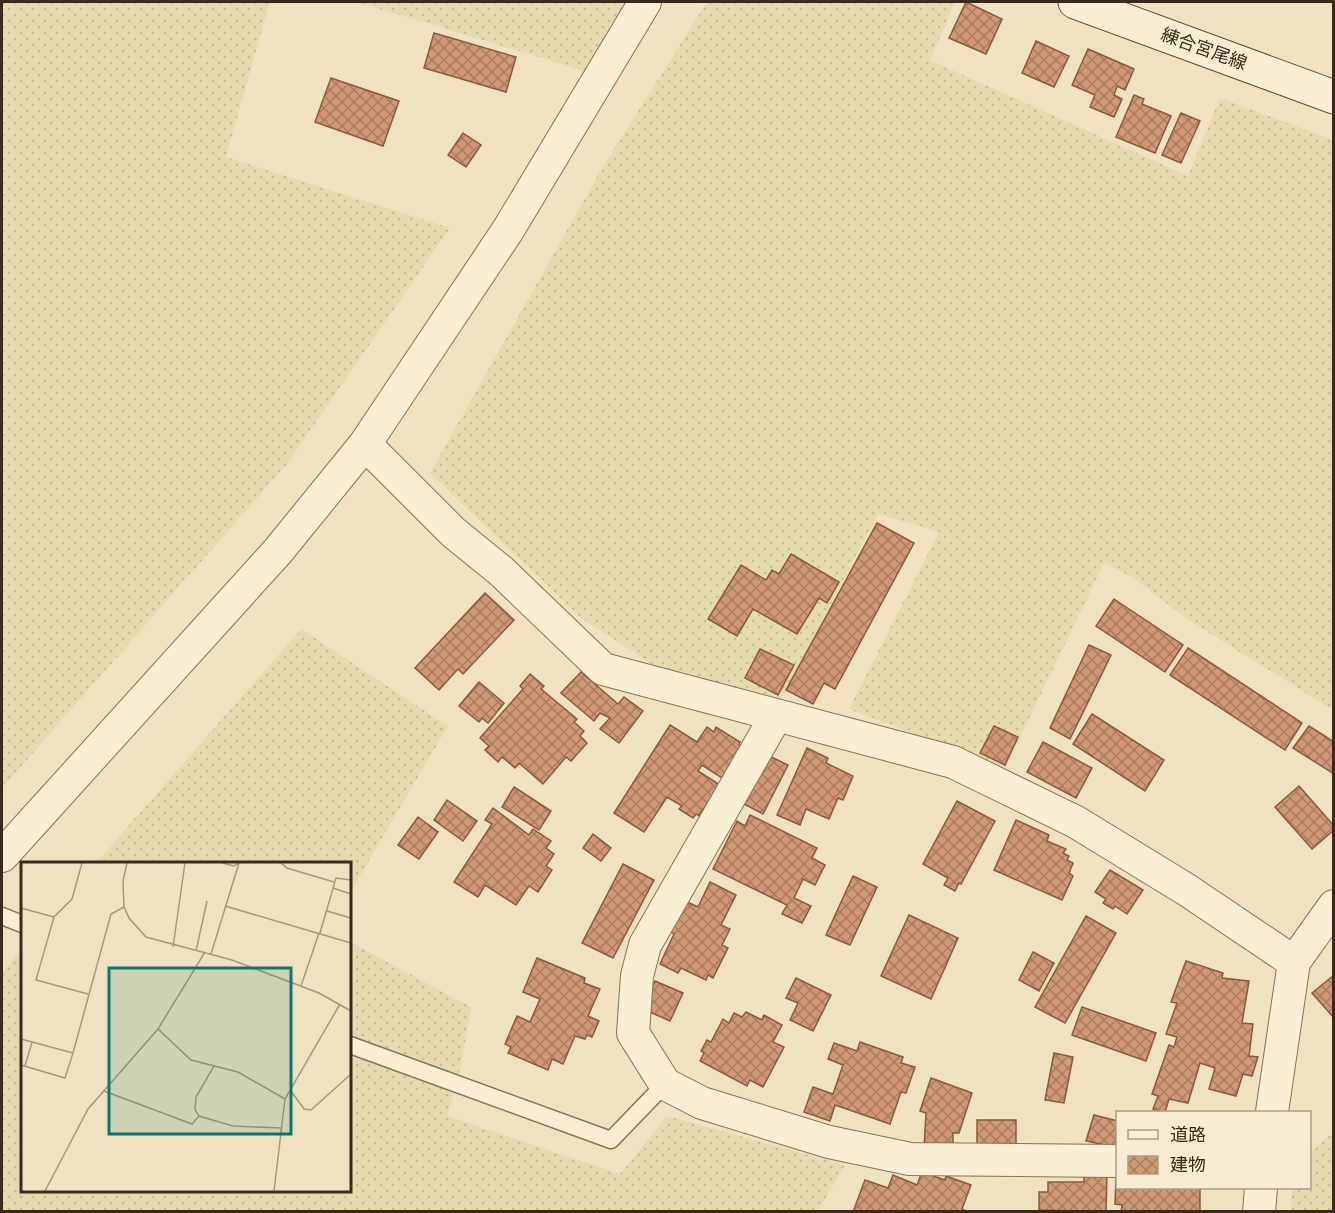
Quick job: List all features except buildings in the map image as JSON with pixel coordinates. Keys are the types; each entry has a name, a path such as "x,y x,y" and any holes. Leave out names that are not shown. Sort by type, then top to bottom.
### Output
{"main road":[{"name":"練合宮尾線","path":"1075,2 1334,97"}],"street":[{"path":"2,856 278,550 365,444 508,230 645,2"},
{"path":"365,444 453,532 501,572 603,669 953,762 1076,822 1187,890 1294,962"},
{"path":"776,716 645,945 637,975 633,1033 665,1083 713,1106 829,1142 910,1159 1116,1161"},
{"path":"1272,1111 1294,962 1334,906"},
{"path":"1258,1212 1261,1189"}],"lane":[{"path":"2,916 21,924"},
{"path":"351,1045 611,1140 665,1083"}],"shaded area":[{"path":"2,2 270,2 226,157 450,228 287,464 2,788"},
{"path":"357,2 636,2 591,73"},
{"path":"707,2 955,2 930,60 1188,176 1220,98 1333,140 1333,710 1190,621 1132,577 1104,563 1005,769 849,709 939,532 878,514 781,699 656,667 581,618 430,473 601,170"},
{"path":"301,629 448,726 351,891 351,862 97,862"},
{"path":"351,943 471,1007 461,1066 447,1116 620,1174 667,1116 845,1165 818,1211 2,1212 2,973 21,949 21,1192 351,1192"},
{"path":"1333,1133 1333,1211 1291,1211 1292,1189 1311,1189 1311,1150"}]}
